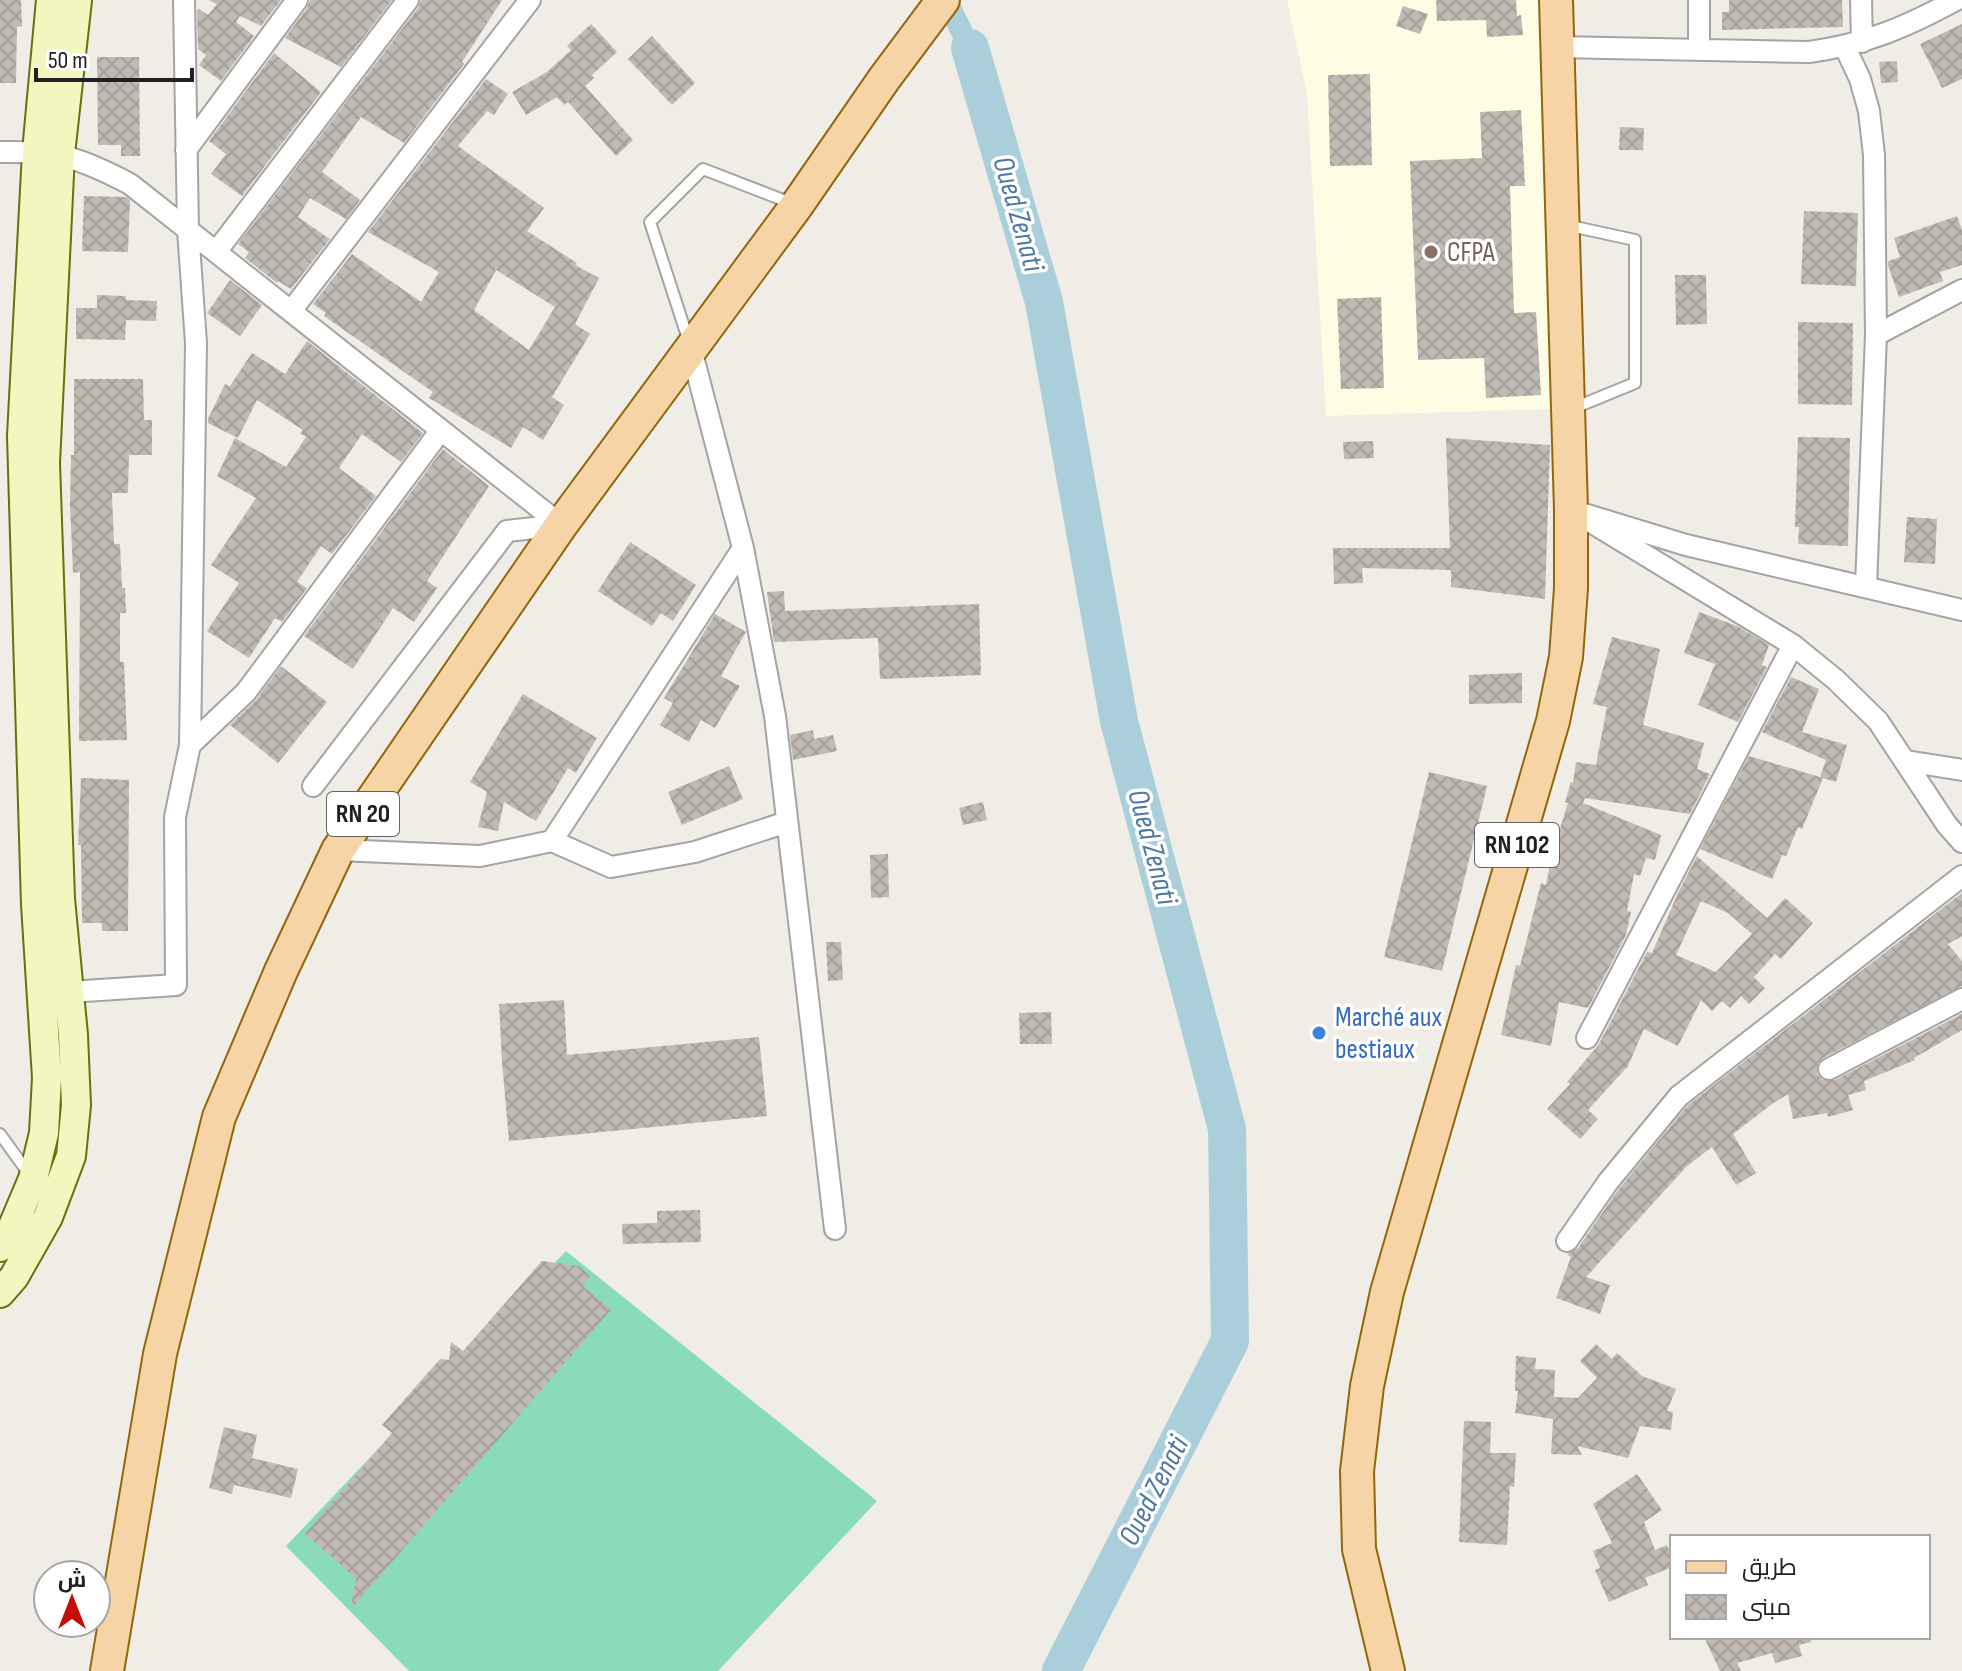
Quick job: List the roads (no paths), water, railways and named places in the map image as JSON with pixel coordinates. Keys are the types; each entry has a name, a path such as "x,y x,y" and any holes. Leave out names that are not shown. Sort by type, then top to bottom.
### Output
{"main road":[{"path":"0,1293 14,1277 48,1217 71,1156 76,1105 60,899 45,463 51,0"},
{"path":"0,1247 11,1231 33,1179 44,1133 47,1078 36,904 22,436 48,153 77,0"},
{"name":"RN 20","path":"107,1671 160,1354 219,1117 281,971 338,850 561,525 797,205 943,0"},
{"name":"RN 102","path":"1388,1671 1359,1549 1357,1471 1367,1386 1387,1292 1553,721 1566,657 1571,588 1571,510 1556,0"}],"street":[{"path":"69,992 176,985 175,817 190,745 196,343 188,230 184,0"},
{"path":"186,150 297,0"},
{"path":"216,252 408,0"},
{"path":"291,311 530,0"},
{"path":"1699,0 1699,50"},
{"path":"1861,0 1853,44 1869,111 1874,155 1876,335 1866,586"},
{"path":"1557,47 1809,52 1853,44 1907,27 1956,0"},
{"path":"0,152 48,153 94,165 130,184 561,525"},
{"path":"1876,335 1962,290"},
{"path":"691,349 743,548 775,716 835,1229"},
{"path":"190,745 246,692 441,430"},
{"path":"1571,510 1686,545 1962,610"},
{"path":"1571,510 1793,645 1836,680 1878,721 1947,825 1962,842"},
{"path":"313,786 507,531 561,525"},
{"path":"552,841 743,548"},
{"path":"1587,1038 1793,645"},
{"path":"1906,761 1962,770"},
{"path":"338,850 480,856 552,841 611,867 695,852 787,822"},
{"path":"1567,1241 1608,1182 1679,1096 1962,876"},
{"path":"1829,1069 1962,999"}],"lane":[{"path":"691,349 650,222 703,169 797,205"},
{"path":"1562,225 1635,240 1635,383 1569,410"},
{"path":"0,1134 33,1179"}],"waterway":[{"name":"Oued Zenati","path":"946,0 970,48"},
{"name":"Oued Zenati","path":"970,48 1044,302 1119,721 1227,1129 1230,1341 1061,1671"}],"place":[{"name":"CFPA","path":"1431,252"},
{"name":"Marché aux bestiaux","path":"1319,1033"}]}
